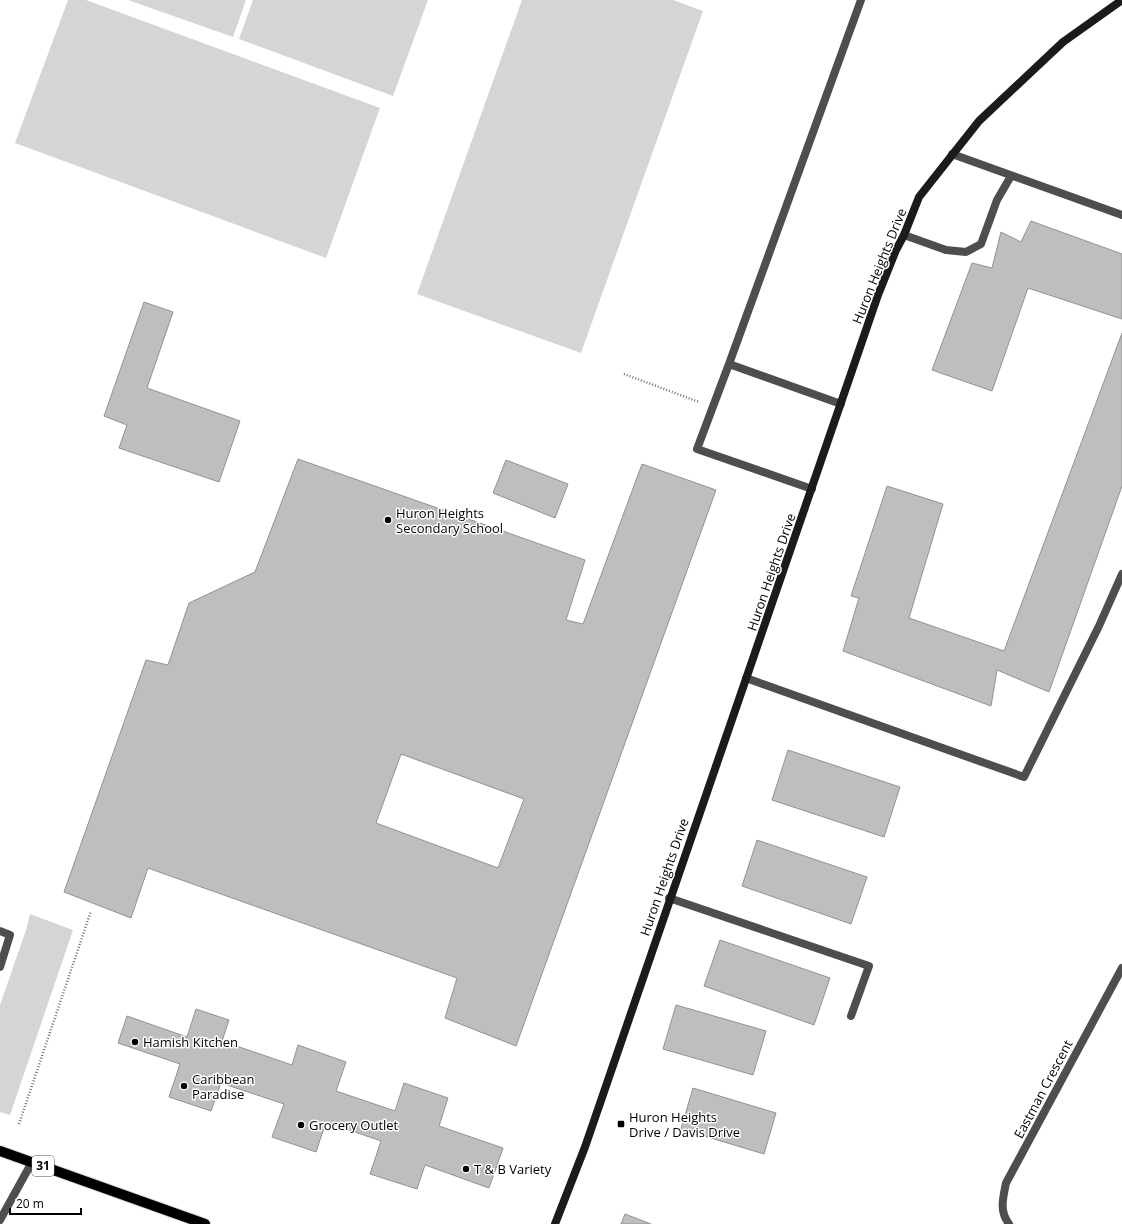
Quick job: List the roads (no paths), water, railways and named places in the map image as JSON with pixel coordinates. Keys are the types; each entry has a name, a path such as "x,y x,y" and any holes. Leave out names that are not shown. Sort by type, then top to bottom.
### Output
{"main road":[{"name":"31","path":"0,1151 205,1224"}],"street":[{"path":"812,489 697,449 861,0"},
{"name":"Huron Heights Drive","path":"555,1224 585,1147 669,898 878,295 919,197 979,121 1063,42 1122,0"},
{"path":"952,154 1122,214"},
{"path":"904,235 946,250 966,252 981,244 997,200 1011,176"},
{"path":"729,364 841,404"},
{"path":"746,678 1024,777 1099,626 1122,574"},
{"path":"669,898 869,966 851,1016"},
{"path":"0,931 10,935 0,967"},
{"name":"Eastman Crescent","path":"1009,1224 1003,1216 1003,1199 1006,1183 1122,968"},
{"path":"0,1220 32,1162"}],"place":[{"name":"Huron Heights Secondary School","path":"388,520"},
{"name":"Hamish Kitchen","path":"135,1042"},
{"name":"Caribbean Paradise","path":"184,1086"},
{"name":"Huron Heights Drive / Davis Drive","path":"621,1124"},
{"name":"Grocery Outlet","path":"301,1125"},
{"name":"T & B Variety","path":"466,1169"}]}
